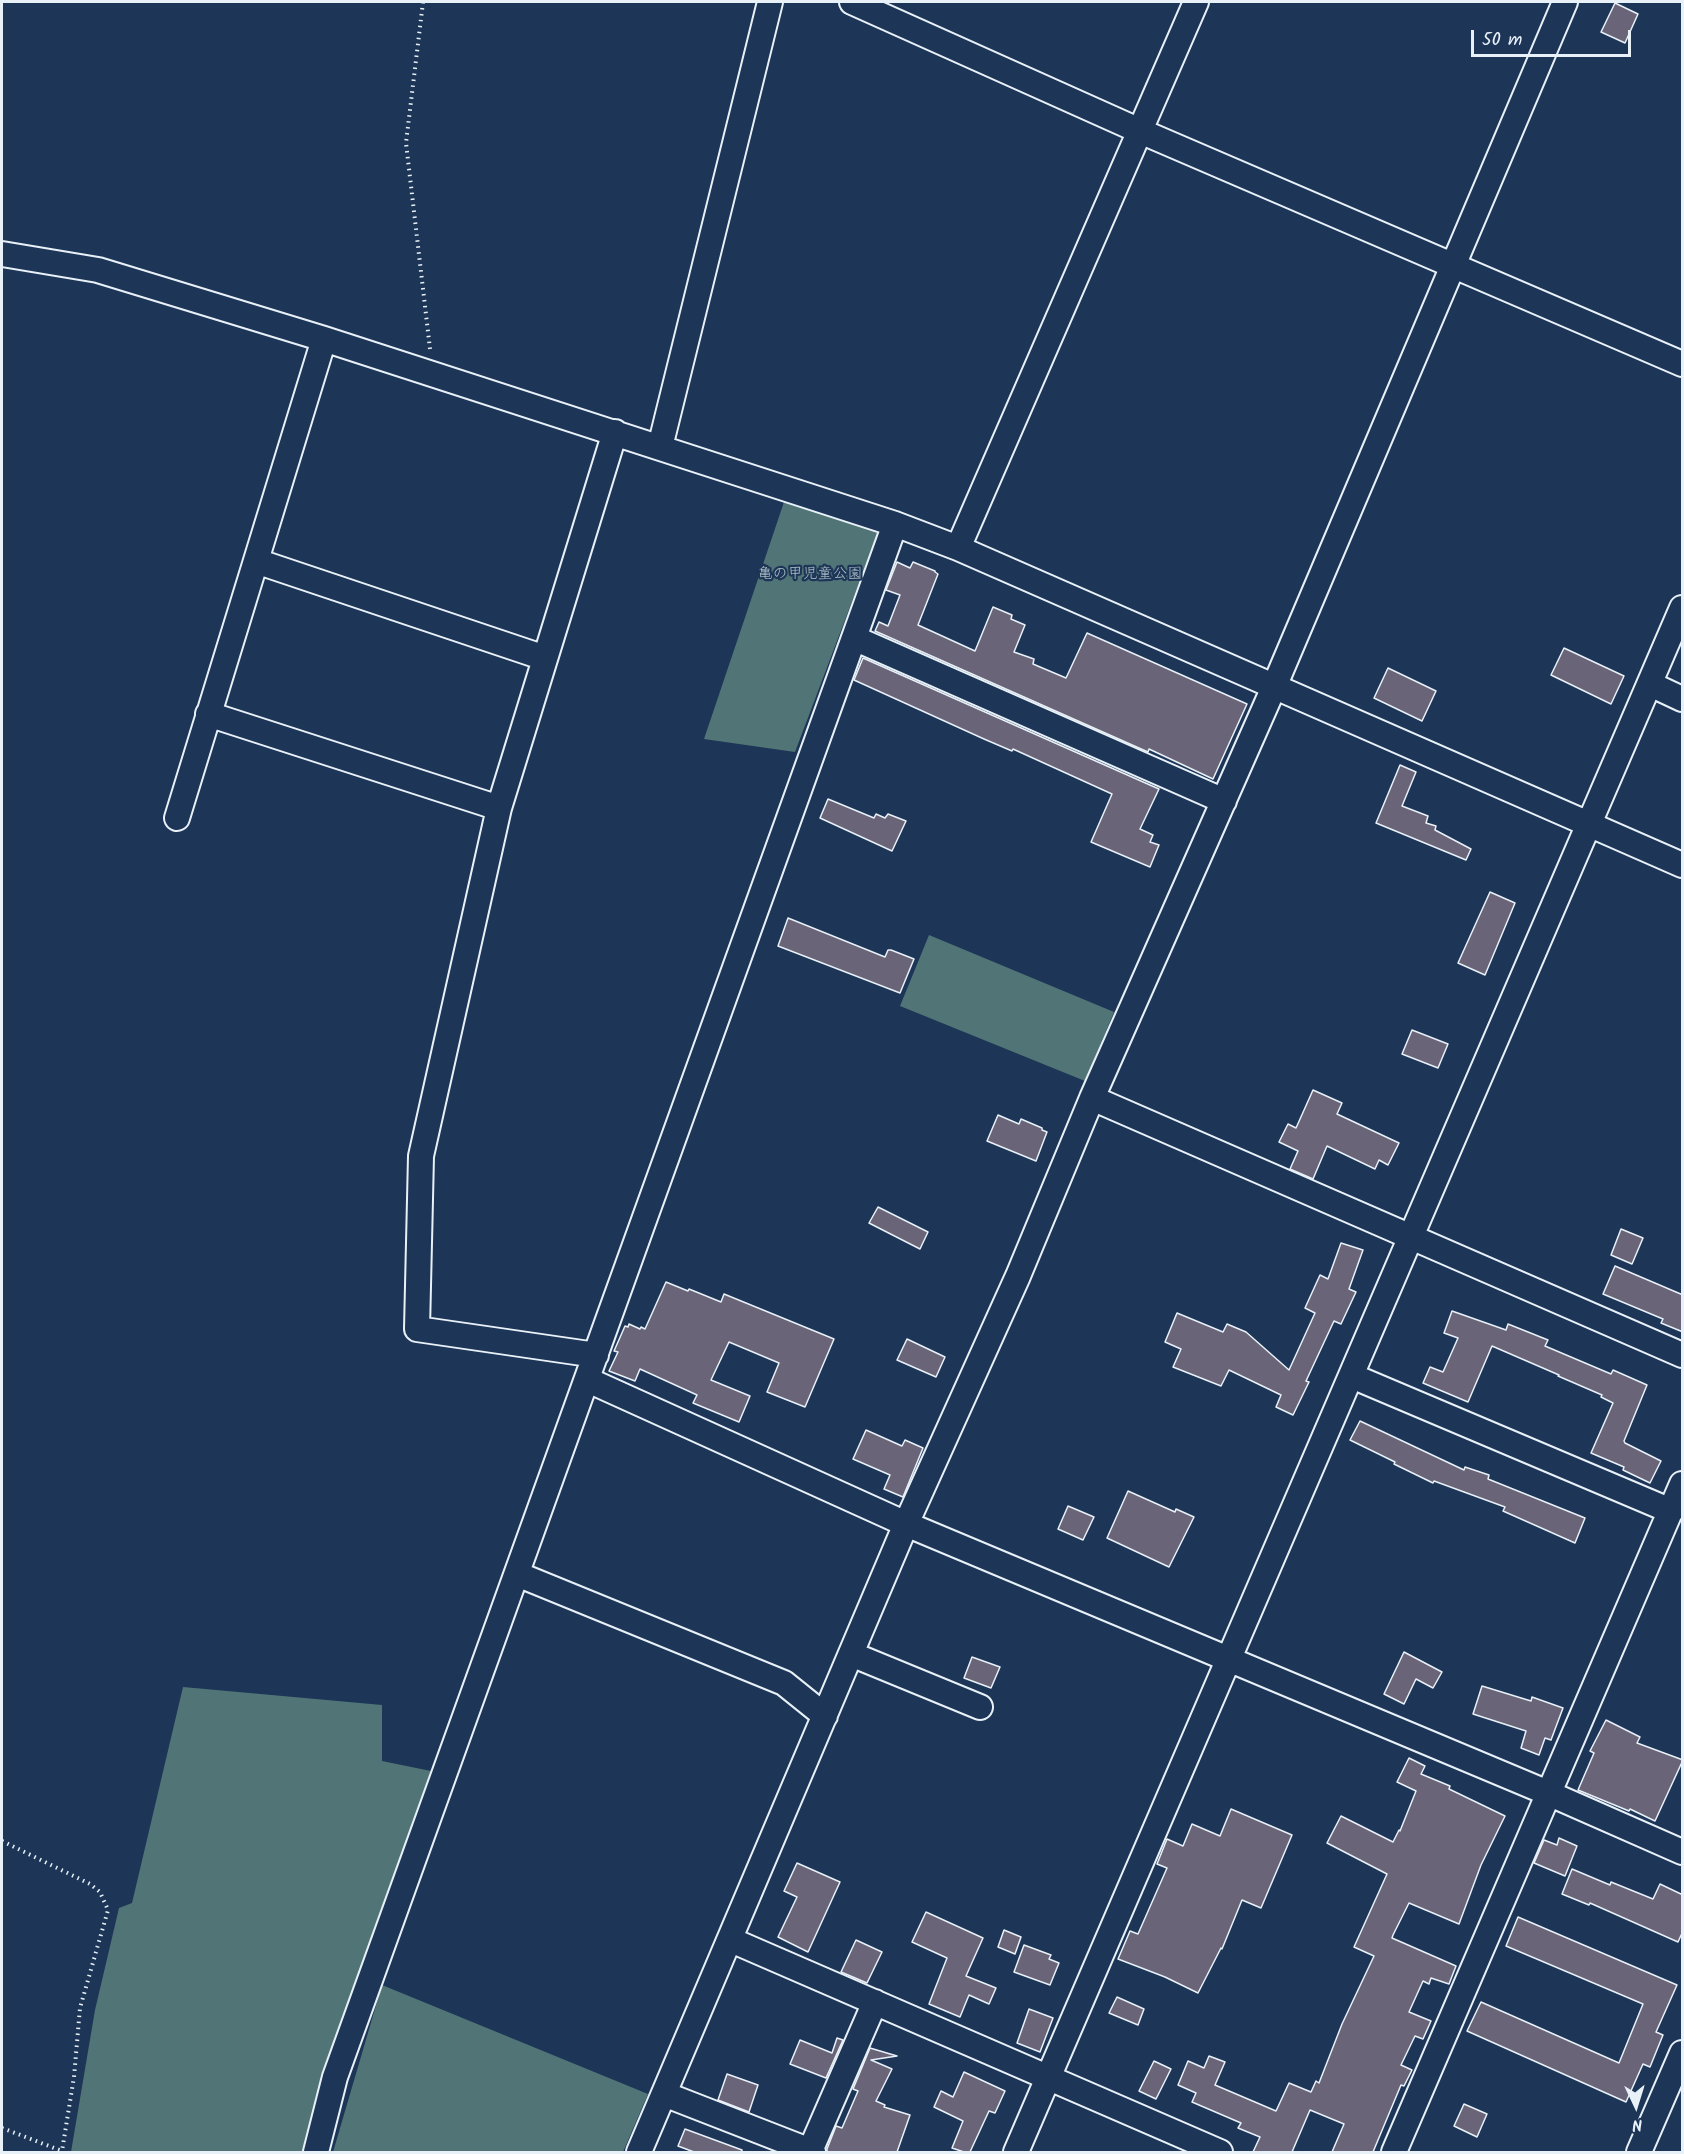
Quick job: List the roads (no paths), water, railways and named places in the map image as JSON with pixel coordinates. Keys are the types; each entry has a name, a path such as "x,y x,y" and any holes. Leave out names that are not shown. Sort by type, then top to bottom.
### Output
{"street":[{"path":"660,447 770,2"},
{"path":"852,2 1140,131 1683,364"},
{"path":"958,549 1196,2"},
{"path":"639,2152 906,1524 1018,1276 1092,1098 1274,687 1565,2"},
{"path":"2,254 99,270 324,339 895,524 958,549 1683,865"},
{"path":"177,818 324,339"},
{"path":"596,1355 417,1329 421,1156 499,808 615,432"},
{"path":"316,2152 335,2077 895,524"},
{"path":"256,561 545,658"},
{"path":"1016,2152 1683,608"},
{"path":"854,638 1224,801"},
{"path":"1650,684 1683,699"},
{"path":"208,714 499,808"},
{"path":"1092,1098 1683,1355"},
{"path":"1352,1376 1671,1511"},
{"path":"588,1380 906,1524 1548,1793 1683,1852"},
{"path":"1394,2152 1683,1484"},
{"path":"517,1574 784,1683 825,1716"},
{"path":"850,1654 980,1707"},
{"path":"730,1940 1220,2152"},
{"path":"664,2094 811,2152 875,2002"},
{"path":"1639,2152 1683,2053"}],"park label":[{"name":"亀の甲児童公園","path":"810,575"}]}
